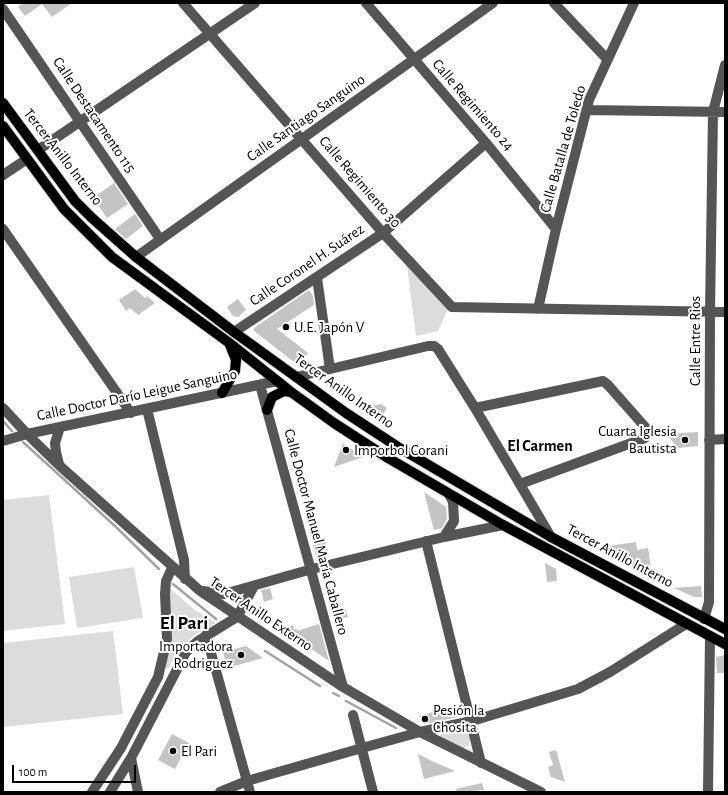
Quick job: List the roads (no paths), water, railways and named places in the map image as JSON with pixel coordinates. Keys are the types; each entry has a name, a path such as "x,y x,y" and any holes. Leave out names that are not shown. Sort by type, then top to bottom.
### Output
{"main road":[{"name":"Tercer Anillo Interno","path":"3,103 75,201 92,218 136,257 225,323 234,332 327,399 398,447 533,526 725,630"},
{"name":"Tercer Anillo Interno","path":"3,126 64,209 112,257 228,342 291,392 388,458 449,494 503,525 725,644"},
{"path":"112,257 122,260 136,257"},
{"path":"225,323 233,334 272,369 277,381 292,380 313,393 327,399"},
{"path":"222,393 235,371 235,355 228,342"},
{"path":"267,410 272,397 284,391 291,392"},
{"path":"572,562 594,568 600,563"},
{"path":"614,585 620,579 641,585"}],"street":[{"name":"Calle Regimiento 30","path":"183,3 383,233 452,307 538,309"},
{"path":"38,150 255,3"},
{"name":"Calle Regimiento 24","path":"366,3 486,143 556,229"},
{"name":"Calle Santiago Sanguino","path":"136,257 303,140 493,3"},
{"path":"554,3 607,60"},
{"name":"Calle Batalla de Toledo","path":"538,309 556,229 589,100 634,3"},
{"name":"Calle Destacamento 115","path":"3,9 160,239"},
{"name":"Calle Entre Rios","path":"704,619 710,602 709,440 713,112 725,65"},
{"path":"587,110 725,112"},
{"name":"Calle Coronel H. Suárez","path":"234,332 383,233 486,143"},
{"path":"3,175 27,159"},
{"path":"5,234 130,413"},
{"path":"317,278 330,369"},
{"path":"538,309 725,312"},
{"path":"296,377 428,346 434,346 438,349 475,408 552,536"},
{"name":"Calle Doctor Darío Leigue Sanguino","path":"5,440 277,381"},
{"path":"475,408 603,381 646,428 645,438 520,484"},
{"name":"Calle Doctor Manuel María Caballero","path":"260,385 312,569 343,687"},
{"name":"Tercer Anillo Externo","path":"3,408 24,435 172,568 199,590 343,687 420,732 541,792"},
{"path":"147,409 184,560 185,579"},
{"path":"60,427 55,443 56,452 61,467"},
{"path":"709,440 725,439"},
{"path":"444,537 454,521 454,507 449,494"},
{"path":"533,526 539,522 539,516"},
{"path":"199,590 224,594 312,569 426,541 503,525"},
{"path":"426,541 472,721 481,763"},
{"path":"92,792 120,748 158,678 167,639 165,594 166,581 172,568"},
{"path":"110,792 131,758 186,652 191,646 206,635 237,617 254,586"},
{"path":"220,792 247,782 362,748 420,732 472,721 578,689 610,672 686,624"},
{"path":"206,635 250,792"},
{"path":"708,792 710,637"},
{"path":"353,715 373,792"},
{"path":"131,758 138,792"}],"waterway":[{"path":"3,421 12,431"},
{"path":"23,442 116,527 159,569"},
{"path":"173,584 216,619"},
{"path":"265,651 320,686"},
{"path":"333,693 339,696"},
{"path":"346,701 396,728"}],"place":[{"name":"U.E. Japón V","path":"286,327"},
{"name":"Cuarta Iglesia Bautista","path":"685,440"},
{"name":"Imporbol Corani","path":"346,450"},
{"name":"Importadora Rodriguez","path":"241,655"},
{"name":"Pesión la Chosita","path":"425,719"},
{"name":"El Pari","path":"173,751"}],"district":[{"name":"El Carmen","path":"540,446"},
{"name":"El Pari","path":"184,623"}]}
